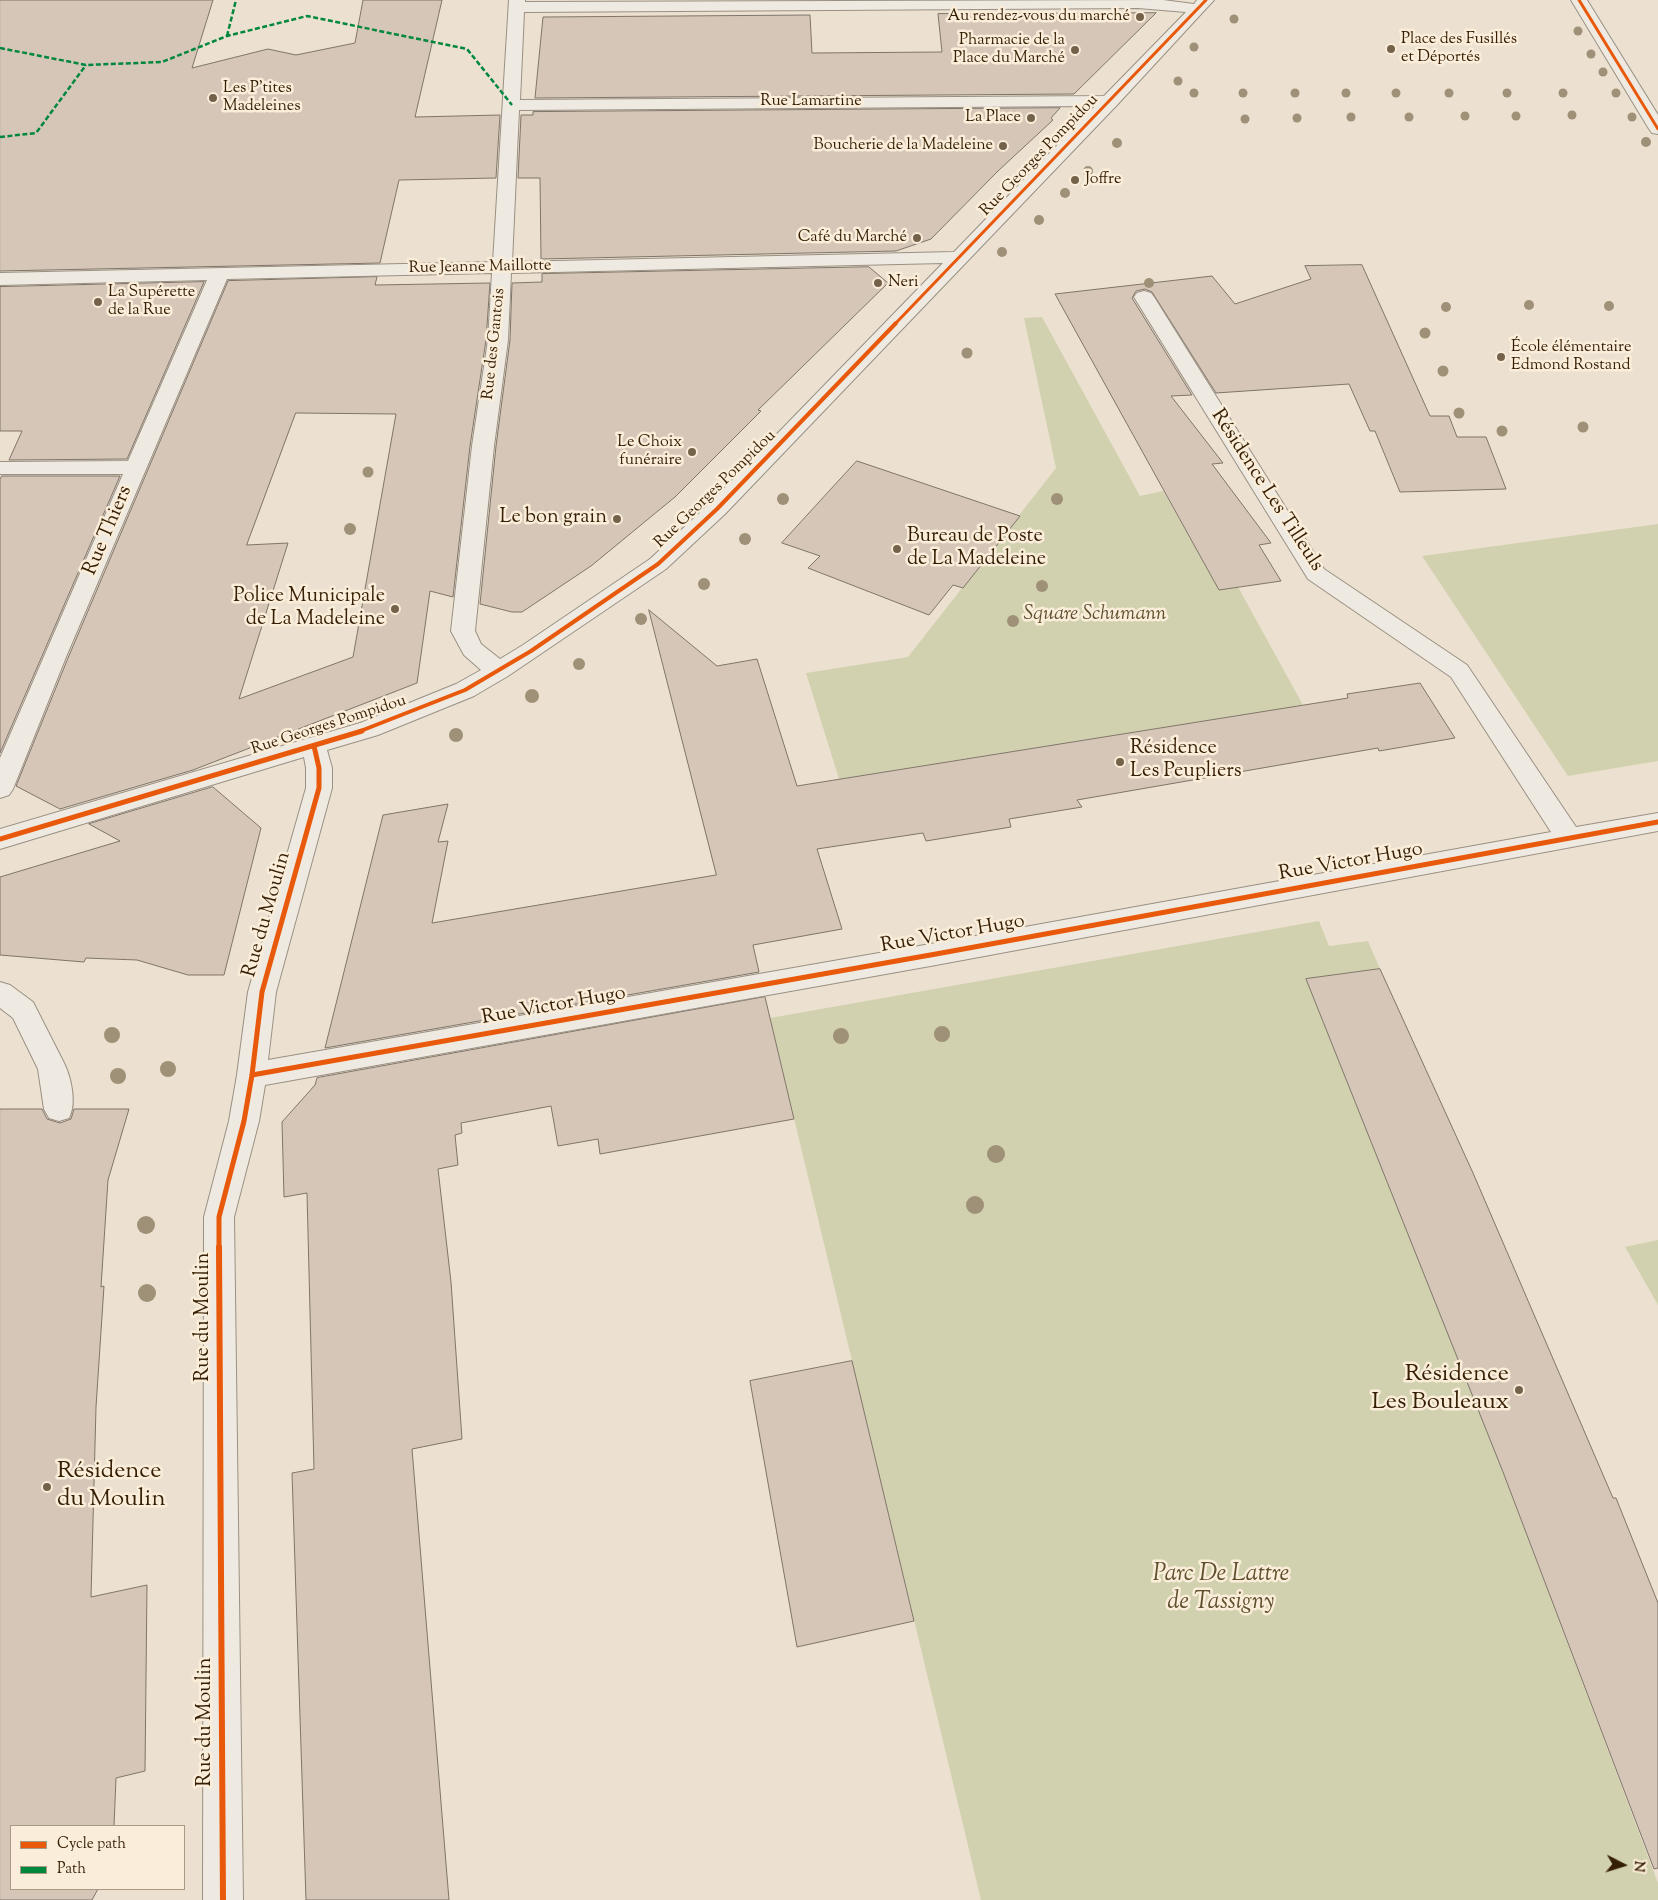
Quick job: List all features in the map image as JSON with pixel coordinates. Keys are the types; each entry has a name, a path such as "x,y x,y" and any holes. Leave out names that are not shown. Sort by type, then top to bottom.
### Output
{"street":[{"path":"1579,0 1642,89 1658,129"},
{"path":"518,4 1138,3 1202,5"},
{"name":"Rue des Gantois","path":"500,670 481,658 466,644 463,631 483,446 498,340 518,4"},
{"name":"Rue Georges Pompidou","path":"0,839 314,746 403,717 466,690 583,617 658,564 777,449 1202,5"},
{"name":"Rue Lamartine","path":"512,105 1111,101"},
{"name":"Rue Jeanne Maillotte","path":"0,279 960,257"},
{"name":"Rue Thiers","path":"0,789 54,658 220,273"},
{"name":"Résidence Les Tilleuls","path":"1144,297 1316,574 1459,671 1569,838"},
{"path":"0,468 136,467"},
{"name":"Rue du Moulin","path":"223,1900 220,1217 244,1121 252,1075 262,992 319,788 319,768 314,746"},
{"name":"Rue Victor Hugo","path":"252,1075 906,959 1658,822"},
{"path":"0,993 22,1010 53,1069 59,1108"}],"green space":[{"name":"Square Schumann","path":"1042,317 1140,496 1163,491 1219,589 1238,587 1303,705 839,779 806,673 908,657 1056,468 1024,318"},
{"path":"1658,524 1658,761 1568,776 1422,556"},
{"name":"Parc De Lattre de Tassigny","path":"1319,921 1329,946 1368,941 1380,969 1306,979 1503,1472 1658,1883 1658,1900 981,1900 770,1018"},
{"path":"1658,1240 1658,1305 1625,1247"}],"building":[{"path":"0,0 213,0 192,68 268,49 296,55 355,43 363,0 442,0 415,117 500,115 496,178 399,180 380,263 0,271"},
{"path":"1156,13 1074,94 535,98 543,17 810,15 812,53 942,52 938,14"},
{"path":"1060,108 1051,118 1053,120 998,171 931,239 896,251 541,259 540,178 518,178 521,115 533,115 533,112"},
{"path":"1362,265 1430,416 1449,416 1457,437 1486,437 1506,489 1400,492 1375,431 1370,431 1349,384 1216,393 1152,292 1145,289 1136,291 1132,298 1192,395 1171,396 1223,463 1212,464 1271,543 1259,545 1281,581 1219,590 1055,294 1212,276 1235,304 1311,279 1305,266"},
{"path":"869,267 888,283 758,410 761,411 675,497 591,566 522,612 512,612 480,604 496,446 510,340 512,283 542,282 542,274"},
{"path":"377,277 375,285 490,283 486,340 470,446 453,597 430,591 417,683 193,770 60,809 16,786 68,658 228,281","holes":["296,413 396,414 353,657 239,699 288,543 247,545"]},
{"path":"204,282 127,459 9,460 22,431 0,431 0,287"},
{"name":"Bureau de Poste de La Madeleine","path":"857,461 1020,516 963,588 953,585 929,615 808,568 820,556 782,543"},
{"path":"2,476 120,476 0,753 0,480"},
{"path":"649,610 717,666 757,659 797,786 1348,698 1347,694 1420,683 1455,738 1379,751 1378,748 1077,800 1082,807 1009,819 1011,827 926,841 923,833 817,849 842,929 753,945 759,972 325,1048 383,815 448,804 438,842 448,841 432,923 716,875"},
{"path":"213,787 261,828 224,975 188,975 137,960 86,958 84,962 0,955 0,877 120,841 89,824"},
{"name":"Résidence Les Bouleaux","path":"1380,969 1473,1173 1613,1498 1616,1498 1658,1603 1658,1868 1654,1869 1503,1472 1306,979"},
{"path":"765,997 794,1119 600,1154 598,1139 558,1146 551,1106 461,1123 462,1133 455,1135 458,1165 438,1169 451,1282 462,1439 412,1449 449,1900 306,1900 292,1473 314,1469 307,1193 284,1197 282,1122 315,1085 317,1078"},
{"name":"Résidence du Moulin","path":"0,1109 42,1109 47,1119 60,1123 71,1119 74,1109 129,1109 108,1180 101,1287 104,1286 96,1407 91,1597 147,1585 145,1771 116,1778 114,1825 10,1825 10,1890 97,1890 92,1900 0,1900"},
{"path":"852,1361 914,1621 797,1647 750,1381"}],"marked path":[{"path":"227,36 236,0"},
{"path":"0,48 86,65 162,62 227,36 307,16 467,49 512,105"},
{"path":"0,137 36,133 86,65"}],"cycle path":[{"path":"0,839 369,729 465,690 531,651 658,564 717,509 1206,0"},
{"path":"1579,0 1658,129"},
{"path":"223,1900 219,1217 244,1121 252,1075 262,992 319,788 319,768 314,746"},
{"path":"252,1075 936,954 1658,822"}],"place":[{"name":"Au rendez-vous du marché","path":"1140,17"},
{"name":"Place des Fusillés et Déportés","path":"1391,49"},
{"name":"Pharmacie de la Place du Marché","path":"1075,50"},
{"name":"Les P'tites Madeleines","path":"213,98"},
{"name":"La Place","path":"1031,118"},
{"name":"Boucherie de la Madeleine","path":"1003,146"},
{"name":"Joffre","path":"1075,180"},
{"name":"Café du Marché","path":"917,238"},
{"name":"Neri","path":"878,283"},
{"name":"La Supérette de la Rue","path":"98,302"},
{"name":"École élémentaire Edmond Rostand","path":"1501,357"},
{"name":"Le Choix funéraire","path":"692,452"},
{"name":"Le bon grain","path":"617,519"},
{"name":"Bureau de Poste de La Madeleine","path":"897,549"},
{"name":"Police Municipale de La Madeleine","path":"395,609"},
{"name":"Résidence Les Peupliers","path":"1120,762"},
{"name":"Résidence Les Bouleaux","path":"1519,1390"},
{"name":"Résidence du Moulin","path":"47,1487"}]}
